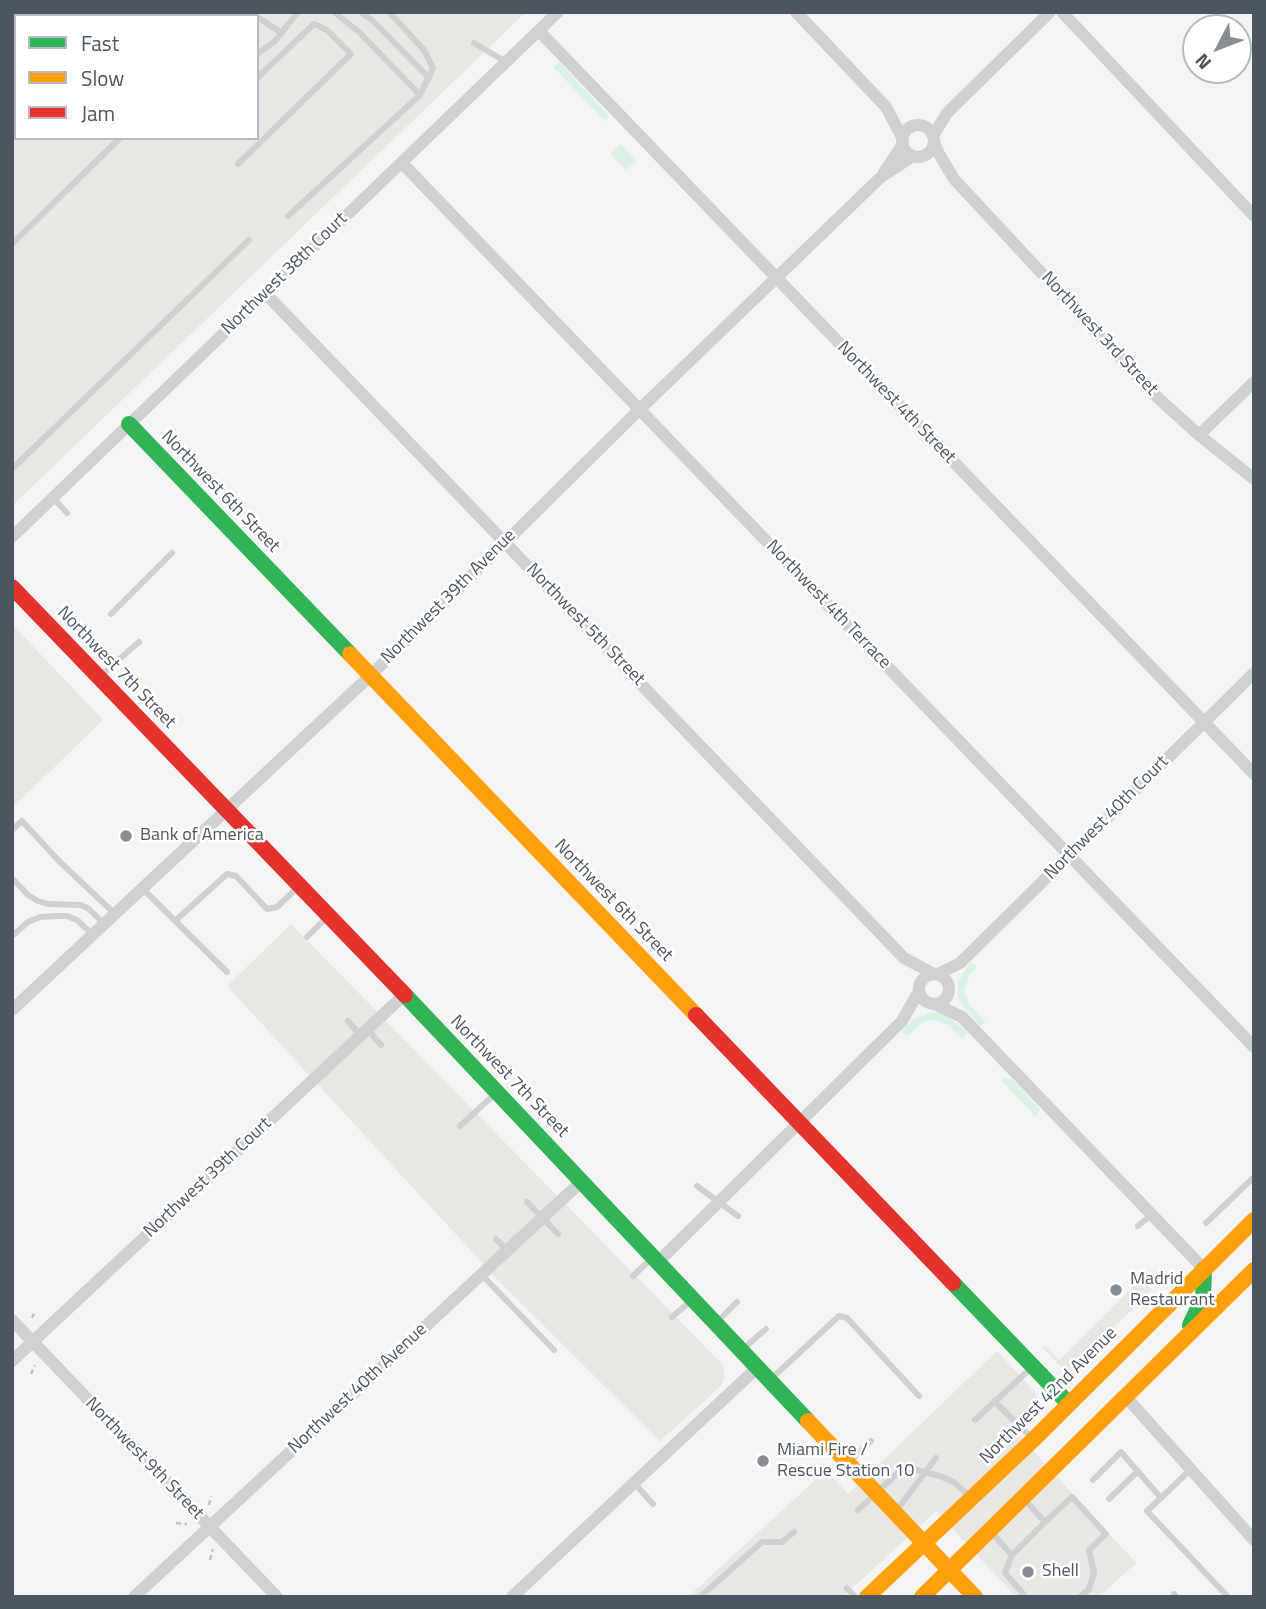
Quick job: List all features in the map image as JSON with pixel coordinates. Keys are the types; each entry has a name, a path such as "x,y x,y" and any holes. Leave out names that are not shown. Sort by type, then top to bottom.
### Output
{"main road":[{"name":"Northwest 6th Street","path":"129,424 1069,1404"},
{"name":"Northwest 7th Street","path":"12,587 498,1092 975,1597"},
{"name":"Northwest 42nd Avenue","path":"867,1597 1033,1440 1254,1220"},
{"path":"1183,1339 1203,1298 1204,1269"},
{"path":"922,1597 1254,1270"}],"street":[{"name":"Northwest 38th Court","path":"12,537 558,12"},
{"path":"796,12 886,107 930,131 933,138"},
{"path":"886,107 908,153 917,157 930,151 933,138 947,113 1050,12"},
{"path":"1062,12 1254,216"},
{"name":"Northwest 4th Street","path":"539,31 1254,774"},
{"path":"903,141 910,128 947,113"},
{"name":"Northwest 3rd Street","path":"933,138 954,179 1157,397 1254,480"},
{"name":"Northwest 39th Avenue","path":"12,1010 371,675 640,409 881,177 903,141"},
{"name":"Northwest 39th Avenue","path":"881,177 917,157"},
{"name":"Northwest 3rd Street","path":"917,157 954,179"},
{"name":"Northwest 4th Terrace","path":"402,163 1254,1047"},
{"name":"Northwest 5th Street","path":"265,293 904,958 919,989"},
{"path":"1199,435 1254,382"},
{"name":"Northwest 40th Court","path":"935,974 960,963 1254,673"},
{"name":"Northwest 5th Street","path":"904,958 935,974"},
{"name":"Northwest 40th Court","path":"949,989 960,963"},
{"path":"656,1260 720,1202 902,1021 925,977 935,974 946,979 962,1017 1204,1269"},
{"path":"919,989 923,1000 962,1017"},
{"path":"902,1021 943,1002 949,989"},
{"name":"Northwest 39th Court","path":"12,1361 404,995"},
{"name":"Northwest 40th Avenue","path":"134,1597 582,1181"},
{"name":"Northwest 9th Street","path":"12,1320 277,1597"},
{"path":"512,1597 759,1366"},
{"path":"1126,1397 1254,1540"}],"lane":[{"path":"259,52 282,33 298,12"},
{"path":"334,12 359,32 420,95"},
{"path":"360,12 373,21 429,78"},
{"path":"288,216 420,95 429,78 433,68 424,50 389,12"},
{"path":"259,19 282,33"},
{"path":"238,164 351,54 327,30 314,24 259,76"},
{"path":"474,43 506,62"},
{"path":"12,244 118,140"},
{"path":"12,469 249,240"},
{"path":"53,498 67,513"},
{"path":"111,614 172,553"},
{"path":"99,678 139,642"},
{"path":"12,830 22,821 59,861 115,914"},
{"path":"175,921 227,874 236,876 267,909 272,910 299,887"},
{"path":"12,878 28,895 38,901 81,905 104,924"},
{"path":"142,888 227,972"},
{"path":"12,936 28,922 40,917 56,916 77,920 92,935"},
{"path":"307,937 327,917"},
{"path":"348,1021 381,1045"},
{"path":"460,1126 498,1092"},
{"path":"1206,1223 1254,1177"},
{"path":"697,1186 738,1216"},
{"path":"527,1202 558,1234"},
{"path":"1138,1226 1151,1215"},
{"path":"496,1239 507,1251"},
{"path":"633,1276 656,1260"},
{"path":"481,1274 554,1350"},
{"path":"672,1317 693,1298"},
{"path":"716,1322 737,1302"},
{"path":"771,1379 839,1316 847,1318 919,1396"},
{"path":"742,1349 766,1329"},
{"path":"975,1420 1033,1366"},
{"path":"994,1401 1033,1440"},
{"path":"849,1462 871,1441"},
{"path":"1093,1480 1121,1452 1161,1497"},
{"path":"896,1511 936,1458"},
{"path":"858,1510 901,1470 925,1472 955,1483 971,1498"},
{"path":"1190,1470 1147,1511 1228,1597"},
{"path":"1109,1499 1138,1471"},
{"path":"635,1484 653,1504"},
{"path":"1026,1597 1005,1573 1012,1555 1072,1497 1107,1534 1089,1550 1094,1573 1089,1588 1080,1597"},
{"path":"1023,1498 1045,1522"},
{"path":"989,1531 1012,1555"},
{"path":"700,1597 762,1542 782,1542 794,1532"},
{"path":"847,1588 855,1597"}],"path":[{"path":"32,1318 35,1311"},
{"path":"31,1374 35,1364"},
{"path":"209,1505 211,1496"},
{"path":"176,1523 187,1524"},
{"path":"210,1560 213,1549"}],"shaded area":[{"path":"12,12 526,12 12,506"},
{"path":"12,624 103,720 12,808"},
{"path":"291,924 723,1365 725,1376 721,1386 660,1441 498,1280 227,986"},
{"path":"1141,1279 1152,1290 1072,1369 1063,1369 1043,1348 1045,1346 1059,1360"},
{"path":"997,1351 1035,1392 1038,1404 1032,1418 1017,1433 1136,1563 1099,1597 1016,1597 936,1511 843,1597 688,1597 826,1470 848,1494"}],"green space":[{"path":"559,62 609,116 606,122 553,67"},
{"path":"621,144 637,161 626,170 610,154"},
{"path":"971,962 977,968 970,974 964,990 968,1003 986,1022 980,1026 958,996 958,981"},
{"path":"931,1012 939,1012 950,1018 968,1033 962,1039 948,1025 934,1020 923,1022 907,1037 902,1031 914,1019"},
{"path":"1001,1080 1013,1080 1040,1109 1036,1117"}],"traffic: fast":[{"path":"129,424 350,654"},
{"path":"405,995 808,1421"},
{"path":"1190,1325 1203,1298 1204,1269"},
{"path":"953,1283 1069,1404"}],"traffic: slow":[{"path":"350,654 696,1015"},
{"path":"867,1597 1033,1440 1254,1220"},
{"path":"922,1597 1254,1270"},
{"path":"808,1421 975,1597"}],"traffic: jam":[{"path":"12,587 405,995"},
{"path":"696,1015 953,1283"}],"place":[{"name":"Bank of America","path":"126,836"},
{"name":"Madrid Restaurant","path":"1116,1290"},
{"name":"Miami Fire / Rescue Station 10","path":"763,1461"},
{"name":"Shell","path":"1028,1572"}]}
